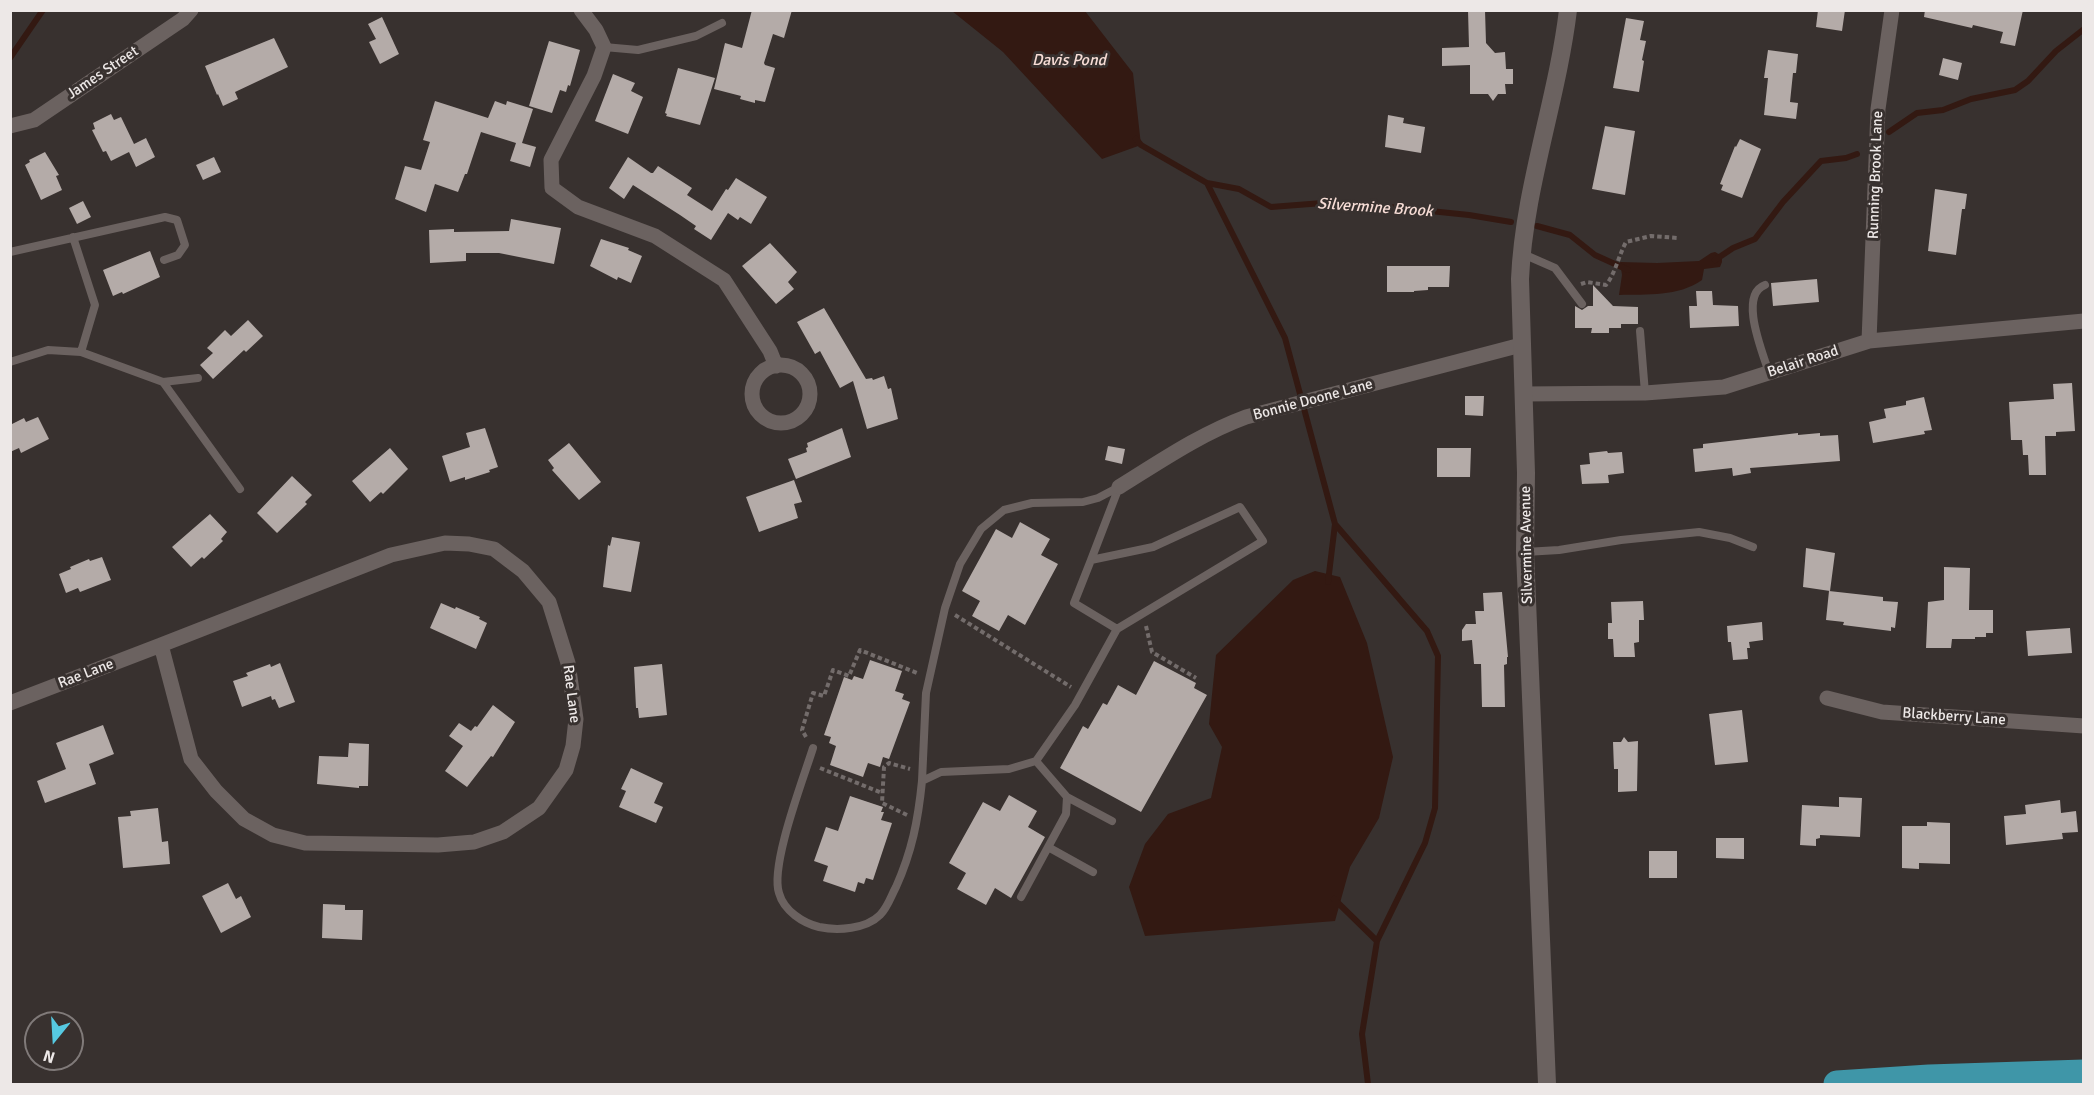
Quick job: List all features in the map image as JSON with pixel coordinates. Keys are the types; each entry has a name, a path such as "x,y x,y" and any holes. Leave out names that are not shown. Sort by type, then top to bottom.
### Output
{"highway":[{"path":"1837,1084 1929,1078 2084,1073"}],"street":[{"name":"James Street","path":"10,126 34,120 183,19 191,10"},
{"path":"581,10 596,30 604,47 594,76 551,160 552,188 579,207 655,236 724,280 770,351 776,366"},
{"name":"Silvermine Avenue","path":"1547,1084 1525,552 1520,303 1521,253 1527,215 1560,62 1568,10"},
{"name":"Running Brook Lane","path":"1869,341 1878,109 1892,10"},
{"name":"Belair Road","path":"1523,394 1645,393 1724,387 1869,341 2084,321"},
{"name":"Bonnie Doone Lane","path":"1119,487 1205,434 1246,417 1521,345"},
{"name":"Rae Lane","path":"10,704 391,555 445,543 469,544 494,549 523,571 549,602 568,663 576,719 573,746 566,770 539,808 503,832 474,842 438,845 305,843 273,835 244,819 216,791 191,759 161,645"},
{"name":"Blackberry Lane","path":"1827,698 1882,712 2084,726"}],"lane":[{"path":"604,47 638,50 696,36 722,23"},
{"path":"10,252 165,217 177,220 185,245 178,255 164,260"},
{"path":"73,237 95,305 81,352"},
{"path":"1521,253 1555,268 1582,304"},
{"path":"1765,285 1758,287 1754,294 1751,311 1769,373"},
{"path":"1640,331 1645,393"},
{"path":"10,362 48,351 81,352 163,382 198,378"},
{"path":"163,382 240,489"},
{"path":"1117,629 1074,603 1119,487"},
{"path":"813,748 780,854 778,892 784,904 803,921 839,929 870,922 888,905 913,844 922,777 926,693 945,608 960,564 981,529 1004,510 1032,503 1083,502 1098,498 1119,487"},
{"path":"922,777 941,772 1009,769 1036,761 1081,694 1117,629 1263,541 1240,507 1153,547 1091,560"},
{"path":"1525,552 1559,550 1621,540 1699,532 1730,538 1753,547"},
{"path":"1036,761 1067,797 1112,821"},
{"path":"1021,897 1066,814 1067,797"},
{"path":"1048,847 1093,872"}],"path":[{"path":"1569,286 1587,282 1606,285 1615,273 1618,258 1626,242 1651,236 1678,238"},
{"path":"945,608 1081,694"},
{"path":"1143,613 1152,652 1196,678"},
{"path":"813,748 802,730 813,693 824,696 833,670 849,676 860,650 930,678"},
{"path":"918,820 882,803 884,767 889,763 922,777"},
{"path":"808,764 882,793"}],"water":[{"name":"Davis Pond","path":"952,11 1085,11 1133,73 1141,145 1102,159 1003,52"},
{"path":"1715,252 1722,256 1720,267 1704,269 1702,280 1693,285 1662,294 1619,295 1622,275 1620,262 1699,261"},
{"path":"1315,571 1340,577 1367,643 1393,757 1379,818 1350,867 1335,921 1145,936 1129,887 1145,844 1168,814 1211,798 1222,747 1209,724 1216,655 1293,580"}],"building":[{"path":"752,10 792,10 784,38 773,34 764,63 775,68 765,102 755,100 755,103 740,99 741,96 714,89 725,43 742,48"},
{"path":"1468,10 1485,10 1486,43 1495,53 1505,52 1506,69 1513,69 1513,84 1505,84 1506,94 1498,94 1493,101 1488,94 1470,94 1470,65 1442,66 1442,48 1469,47"},
{"path":"1818,10 1845,10 1842,31 1816,27"},
{"path":"1925,10 2023,10 2015,46 2000,43 2003,32 1973,25 1972,28 1924,17"},
{"path":"382,17 399,54 380,64 369,42 376,39 368,24"},
{"path":"1626,18 1644,21 1640,40 1646,41 1639,92 1613,88"},
{"path":"274,38 288,67 235,92 238,99 223,106 205,66"},
{"path":"549,41 580,50 570,86 568,85 566,92 560,90 552,113 529,106"},
{"path":"1768,50 1798,54 1796,73 1793,73 1790,102 1798,103 1796,119 1764,115 1768,78 1764,78"},
{"path":"1943,58 1962,63 1958,80 1939,75"},
{"path":"678,68 715,78 700,125 666,116"},
{"path":"613,74 635,83 631,91 643,97 628,134 595,121"},
{"path":"435,101 488,118 495,101 506,105 507,101 533,109 522,143 536,147 530,167 510,161 516,143 481,132 467,174 458,192 435,184 426,212 395,199 405,166 421,170 430,142 423,140"},
{"path":"111,114 114,120 121,117 134,144 146,138 155,157 136,167 129,152 111,161 106,151 103,152 92,130 95,129 93,123"},
{"path":"1388,115 1404,118 1403,123 1425,127 1421,153 1385,147"},
{"path":"1605,126 1635,131 1625,195 1592,189"},
{"path":"1740,139 1761,149 1742,198 1721,190 1723,185 1720,184"},
{"path":"45,152 59,175 56,176 62,190 41,200 25,165 30,162 29,160"},
{"path":"214,157 221,172 203,180 196,165"},
{"path":"628,157 651,173 658,166 692,188 687,195 712,211 736,178 767,197 751,224 740,217 738,220 728,213 711,240 694,229 696,226 633,185 624,199 609,188"},
{"path":"1935,189 1967,194 1965,209 1962,209 1956,255 1928,251"},
{"path":"83,201 91,217 77,224 69,208"},
{"path":"511,219 561,228 554,264 499,253 466,253 466,261 430,263 429,230 509,231"},
{"path":"601,239 629,248 628,250 642,256 631,283 618,277 617,280 590,266"},
{"path":"770,243 797,272 788,282 794,289 776,304 742,266"},
{"path":"150,251 160,277 123,294 122,292 113,296 103,270"},
{"path":"1387,266 1450,266 1449,287 1428,287 1428,290 1414,292 1387,292"},
{"path":"1817,279 1819,302 1773,306 1771,283"},
{"path":"1593,285 1613,306 1638,307 1638,324 1621,324 1621,328 1609,328 1609,333 1591,333 1592,328 1575,328 1575,306 1582,310 1593,306"},
{"path":"1696,291 1712,291 1713,305 1738,306 1739,326 1690,328 1689,306 1697,306"},
{"path":"824,308 866,379 872,378 873,380 884,376 888,389 891,388 898,419 867,429 853,381 840,388 820,351 815,354 797,322"},
{"path":"248,320 263,336 213,379 200,365 213,353 207,348 225,330 231,336"},
{"path":"2072,383 2075,431 2056,432 2056,436 2045,436 2046,475 2029,475 2028,455 2023,455 2022,440 2011,440 2009,402 2054,399 2053,384"},
{"path":"1465,396 1484,396 1483,416 1465,415"},
{"path":"1924,397 1932,430 1924,431 1925,434 1873,443 1869,422 1886,418 1884,409 1906,405 1906,401"},
{"path":"38,417 49,439 21,453 19,448 10,452 10,425 24,418 26,422"},
{"path":"485,428 498,467 465,480 465,477 450,482 442,456 470,447 466,433"},
{"path":"842,428 851,457 796,479 788,459 807,452 807,443"},
{"path":"1798,433 1798,435 1820,433 1820,436 1838,435 1840,461 1750,468 1751,473 1733,476 1732,468 1695,472 1693,449 1703,448 1703,444"},
{"path":"569,443 601,482 579,500 552,470 554,468 548,460"},
{"path":"1108,446 1125,449 1122,464 1105,460"},
{"path":"390,448 408,469 383,494 381,492 370,502 352,481"},
{"path":"1437,448 1471,448 1470,477 1437,477"},
{"path":"1607,451 1608,453 1622,452 1624,473 1608,475 1609,483 1582,484 1580,465 1590,464 1589,453"},
{"path":"292,476 312,495 305,502 307,504 277,533 257,513"},
{"path":"794,480 802,502 794,504 798,518 759,532 746,497"},
{"path":"210,514 227,532 221,539 223,541 204,559 202,557 191,567 172,547"},
{"path":"1020,522 1050,539 1041,555 1058,564 1025,625 1008,615 999,631 972,616 980,601 962,591 996,529 1012,538"},
{"path":"612,537 640,542 631,592 603,587 608,545 610,546"},
{"path":"1806,548 1835,553 1830,591 1803,587"},
{"path":"102,557 111,580 80,592 78,588 66,593 59,574 89,559 90,561"},
{"path":"1944,567 1970,568 1969,610 1993,610 1993,633 1986,633 1986,637 1975,637 1975,639 1952,639 1951,648 1926,648 1928,602 1944,600"},
{"path":"1829,591 1883,597 1883,601 1898,602 1895,628 1891,627 1891,631 1843,625 1844,622 1826,620"},
{"path":"1502,592 1508,657 1507,664 1504,665 1505,707 1482,707 1481,664 1474,664 1472,640 1462,641 1462,630 1466,624 1476,624 1475,611 1484,611 1483,593"},
{"path":"1643,601 1644,620 1639,620 1639,642 1634,643 1635,657 1614,657 1613,639 1608,639 1608,623 1612,623 1611,602"},
{"path":"441,603 480,617 479,619 487,623 476,649 430,628"},
{"path":"1762,622 1763,640 1749,642 1748,659 1733,660 1727,626"},
{"path":"2070,628 2072,653 2028,656 2026,631"},
{"path":"870,660 902,671 895,691 904,694 902,699 910,702 889,759 883,757 880,767 868,763 863,777 830,765 836,746 829,743 831,737 824,735 844,677 852,680 854,676 863,679"},
{"path":"1154,661 1196,683 1194,688 1207,695 1141,812 1060,768 1083,726 1088,729 1103,703 1107,705 1118,685 1136,695"},
{"path":"280,663 295,702 279,708 271,696 242,707 233,681 248,676 246,673 270,664 271,667"},
{"path":"662,664 667,715 639,718 638,708 636,708 634,667"},
{"path":"493,705 515,722 493,757 491,756 467,787 445,771 463,746 449,736 459,723 471,731 475,726 477,727"},
{"path":"1742,710 1748,762 1715,765 1709,714"},
{"path":"103,725 114,754 89,764 96,784 45,803 37,781 66,769 56,743"},
{"path":"1624,737 1628,742 1638,741 1637,791 1618,792 1618,769 1614,769 1613,742 1621,742"},
{"path":"349,743 369,744 368,786 359,786 359,788 317,784 319,756 348,757"},
{"path":"631,768 663,783 654,803 663,807 656,823 619,807 626,791 621,789"},
{"path":"1009,795 1037,811 1028,827 1045,837 1011,898 995,888 986,905 957,889 966,873 949,863 983,802 1000,811"},
{"path":"850,796 883,807 881,820 892,823 873,880 866,878 864,884 858,882 855,892 823,881 828,866 814,861 826,827 838,831"},
{"path":"1839,797 1862,798 1860,837 1820,835 1820,838 1816,839 1816,846 1800,845 1802,805 1839,807"},
{"path":"2060,800 2061,813 2076,811 2078,832 2062,833 2063,839 2006,845 2004,816 2026,814 2025,805"},
{"path":"158,808 162,842 168,841 170,864 123,868 118,817 131,816 130,811"},
{"path":"1927,822 1950,823 1950,864 1919,863 1919,869 1902,868 1902,826 1927,826"},
{"path":"1716,838 1744,838 1744,859 1716,858"},
{"path":"1649,851 1677,851 1677,878 1649,878"},
{"path":"228,883 236,899 241,896 251,917 221,933 202,896"},
{"path":"323,904 345,905 345,910 363,910 362,940 322,938"}],"waterway":[{"path":"10,58 43,10"},
{"name":"Silvermine Brook","path":"1889,132 1917,113 1943,110 1971,99 2015,90 2028,81 2056,51 2084,29"},
{"path":"1136,139 1141,145 1207,183 1285,338 1335,524 1427,631 1438,656 1435,808 1425,843 1377,941 1362,1034 1368,1084"},
{"name":"Silvermine Brook","path":"1715,260 1733,248 1755,239 1783,202 1821,161 1846,158 1857,154"},
{"name":"Silvermine Brook","path":"1207,183 1239,189 1271,207 1323,203 1401,208 1511,222"},
{"name":"Silvermine Brook","path":"1537,226 1570,235 1595,255 1628,270"},
{"path":"1328,582 1335,524"},
{"path":"1334,899 1377,941"}]}
